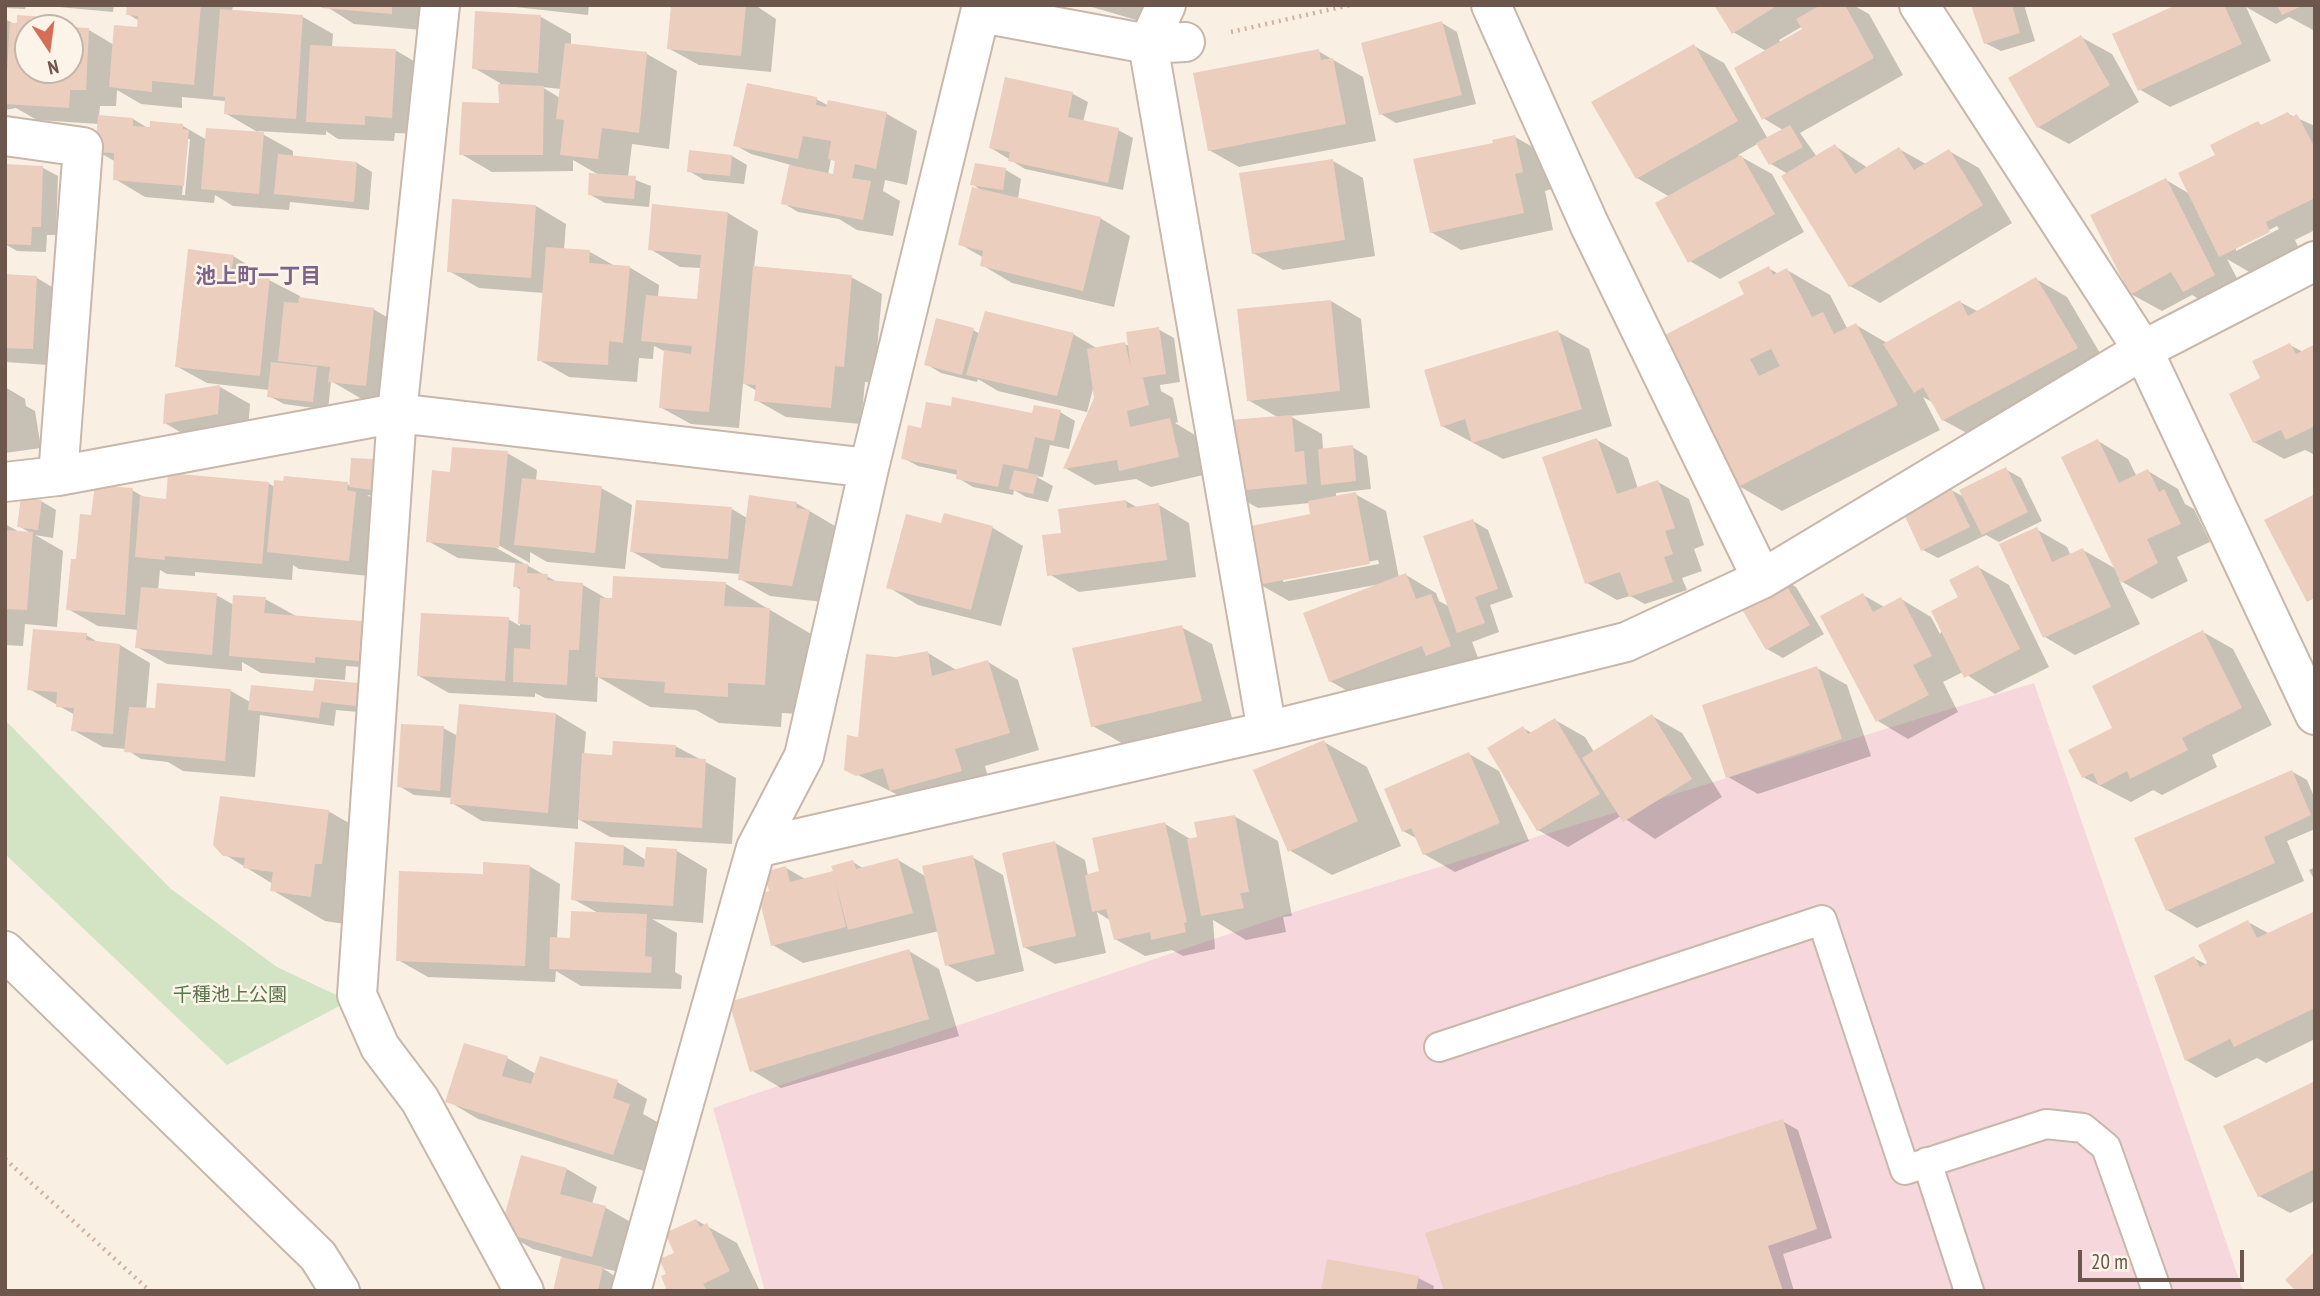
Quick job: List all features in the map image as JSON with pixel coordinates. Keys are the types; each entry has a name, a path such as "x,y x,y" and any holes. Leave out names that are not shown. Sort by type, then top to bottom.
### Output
{"street":[{"path":"440,5 397,413 357,995 380,1047 420,1100 524,1291"},
{"path":"1166,5 1148,44 1267,731"},
{"path":"1491,5 1590,226 1762,579"},
{"path":"1919,5 2143,350 2315,716"},
{"path":"631,1291 756,848 804,756 869,468 982,9 1148,44 1185,42"},
{"path":"5,136 83,147 58,476"},
{"path":"756,848 1267,731 1626,642 1762,579 2143,350 2315,261"},
{"path":"5,482 58,476 397,413 869,468"},
{"path":"5,951 318,1256 340,1291"}],"lane":[{"path":"1438,1047 1822,920 1905,1170 2046,1124 2083,1128 2106,1147 2157,1291"},
{"path":"1927,1163 1969,1291"}],"path":[{"path":"1185,42 1350,5"},
{"path":"5,1159 150,1291"}],"shaded area":[{"path":"2034,683 2243,1291 765,1291 713,1108 1297,911"}],"green space":[{"name":"千種池上公園","path":"5,720 171,889 277,967 349,1001 227,1065 5,854"}],"building":[{"path":"127,5 201,5 194,85 152,81 152,92 109,87 114,25 137,27 138,16 126,15"},
{"path":"322,5 392,5 392,14 322,8"},
{"path":"671,5 746,5 741,56 667,49"},
{"path":"1714,5 1778,5 1732,34"},
{"path":"1821,5 1845,5 1874,58 1762,120 1734,68 1802,29 1796,19"},
{"path":"1971,5 2012,5 2020,33 1984,44"},
{"path":"2176,5 2224,5 2242,44 2138,91 2112,34"},
{"path":"2277,5 2304,5 2282,15"},
{"path":"220,9 303,15 296,119 224,114 225,97 213,96"},
{"path":"475,11 541,15 538,73 472,69"},
{"path":"1442,21 1462,95 1379,115 1361,43"},
{"path":"10,23 14,23 14,84 84,84 84,28 89,28 86,90 70,90 69,108 5,104"},
{"path":"2081,35 2110,85 2037,128 2008,78"},
{"path":"565,43 647,52 639,133 602,128 598,159 560,155 564,120 556,119"},
{"path":"1694,44 1738,121 1636,179 1591,102"},
{"path":"310,45 396,49 392,118 365,116 365,125 306,122"},
{"path":"1319,49 1321,60 1333,58 1346,124 1208,151 1193,73"},
{"path":"1005,77 1073,92 1068,117 1119,128 1108,183 1008,161 1010,152 989,148"},
{"path":"747,83 817,97 816,105 826,107 828,100 887,112 876,169 855,164 852,178 871,181 863,220 781,204 789,165 833,174 835,161 828,159 831,141 803,136 798,159 733,146"},
{"path":"498,84 544,86 543,155 459,155 462,102 499,103"},
{"path":"2288,112 2291,117 2297,114 2315,148 2315,198 2266,222 2270,232 2219,257 2178,173 2215,155 2210,145 2258,121 2261,125"},
{"path":"98,115 133,118 133,126 150,127 150,121 183,124 183,129 189,130 184,186 113,180 114,153 95,152"},
{"path":"1790,125 1803,147 1769,165 1756,143"},
{"path":"206,128 264,132 259,194 201,189"},
{"path":"1515,135 1523,172 1515,174 1524,213 1430,233 1413,159 1493,143 1492,140"},
{"path":"1835,144 1855,174 1899,147 1914,170 1949,149 1983,205 1849,287 1781,176"},
{"path":"689,150 732,155 730,176 687,172"},
{"path":"278,154 357,162 354,202 274,194"},
{"path":"1741,155 1775,214 1688,263 1655,203"},
{"path":"1333,159 1345,240 1252,254 1239,173"},
{"path":"975,163 1006,168 1003,190 970,185"},
{"path":"5,164 43,166 41,227 32,227 31,245 5,244"},
{"path":"589,173 636,176 634,199 588,195"},
{"path":"2166,178 2215,275 2183,292 2171,272 2130,295 2090,215"},
{"path":"972,187 1101,217 1083,291 980,266 983,251 958,245"},
{"path":"452,199 536,205 531,278 447,272"},
{"path":"652,204 728,212 709,412 659,408 664,350 691,354 692,346 641,341 646,295 697,299 701,255 648,250"},
{"path":"546,247 590,250 589,263 630,266 623,343 609,341 608,365 537,361"},
{"path":"188,249 234,255 231,272 270,276 260,376 175,367"},
{"path":"753,266 852,275 844,367 835,366 831,408 754,401 756,385 743,384"},
{"path":"1769,266 1773,275 1787,268 1812,317 1823,312 1834,334 1856,323 1898,405 1738,487 1661,337 1744,294 1738,282","holes":["1771,349 1780,366 1759,376 1750,359"]},
{"path":"5,274 37,276 33,349 5,348"},
{"path":"2036,277 2078,348 1942,421 1923,387 1914,393 1883,344 1960,300 1968,316"},
{"path":"299,297 374,308 366,386 328,382 330,367 278,361 284,302 298,303"},
{"path":"1331,300 1340,391 1247,401 1237,309"},
{"path":"985,311 1074,333 1057,396 966,375"},
{"path":"936,318 974,328 962,375 924,365"},
{"path":"1159,327 1166,374 1133,379 1143,378 1149,405 1127,411 1130,427 1170,418 1179,457 1119,471 1117,460 1063,469 1094,398 1087,349 1125,342 1131,369 1126,332"},
{"path":"1558,330 1582,409 1472,443 1465,419 1441,427 1424,370"},
{"path":"2290,343 2296,354 2315,344 2315,426 2286,440 2281,430 2253,443 2229,394 2260,378 2252,361"},
{"path":"271,362 317,367 313,402 267,397"},
{"path":"220,385 218,414 163,424 165,394"},
{"path":"952,397 1032,413 1034,405 1061,410 1054,441 1035,437 1028,469 1003,464 998,487 956,479 957,470 901,459 908,425 921,428 926,402 951,406"},
{"path":"1292,415 1295,452 1304,451 1307,484 1226,492 1230,420"},
{"path":"1597,438 1617,494 1658,480 1675,528 1665,531 1673,554 1664,557 1673,582 1629,597 1620,572 1585,584 1542,457"},
{"path":"2098,439 2119,483 2148,469 2159,492 2164,489 2181,524 2147,539 2158,563 2121,583 2061,457"},
{"path":"1353,445 1356,481 1321,485 1318,449"},
{"path":"452,447 508,451 499,548 426,542 432,470 450,472"},
{"path":"351,458 374,459 372,490 349,487"},
{"path":"2006,467 2028,512 1982,535 1959,490"},
{"path":"1014,470 1038,475 1033,494 1009,489"},
{"path":"168,473 269,482 262,564 165,556 165,560 135,557 140,496 166,499"},
{"path":"284,476 348,482 347,490 356,492 349,561 267,552 274,480 283,481"},
{"path":"522,478 602,486 595,553 514,545"},
{"path":"95,485 133,488 125,615 66,610 71,559 76,559 80,514 91,515"},
{"path":"1951,488 1970,527 1921,551 1903,512"},
{"path":"1356,492 1370,564 1257,585 1246,527 1310,514 1308,501"},
{"path":"2315,494 2315,598 2307,602 2264,520"},
{"path":"749,495 797,502 796,508 810,510 792,586 738,580"},
{"path":"21,497 42,500 38,530 17,527"},
{"path":"636,500 732,507 728,559 630,552"},
{"path":"1126,500 1127,508 1159,503 1167,560 1047,576 1042,535 1061,533 1058,509"},
{"path":"944,513 993,526 971,610 886,588 906,514 941,523"},
{"path":"1473,519 1498,589 1475,597 1485,623 1457,633 1423,536"},
{"path":"2037,527 2052,562 2083,548 2111,607 2043,638 1999,544"},
{"path":"5,530 33,532 27,610 5,609"},
{"path":"515,563 528,564 527,573 548,574 547,580 583,583 579,650 569,650 567,685 513,682 514,648 530,649 531,625 518,624 520,587 513,587"},
{"path":"1978,565 2020,649 1964,678 1931,611 1958,597 1949,580"},
{"path":"1406,573 1416,599 1431,594 1451,646 1426,656 1422,646 1329,682 1303,613"},
{"path":"613,576 726,582 724,606 770,608 765,685 728,683 728,697 664,693 665,682 595,677 600,598 612,598"},
{"path":"1781,576 1810,625 1766,650 1737,601"},
{"path":"141,587 217,593 212,655 135,648"},
{"path":"1863,593 1873,612 1901,597 1932,656 1913,665 1929,695 1876,722 1820,616"},
{"path":"233,595 266,597 264,613 362,621 359,661 315,657 315,663 229,656"},
{"path":"421,613 509,617 505,681 417,676"},
{"path":"1182,625 1202,701 1091,727 1072,648"},
{"path":"33,629 87,633 86,640 120,644 113,734 71,731 74,708 56,707 57,692 27,690"},
{"path":"2203,630 2242,708 2182,738 2188,750 2130,779 2127,771 2099,786 2093,773 2082,778 2068,750 2112,728 2092,686"},
{"path":"928,651 932,676 988,660 1010,733 955,749 962,771 890,791 883,768 856,776 844,770 847,735 858,737 866,654 896,657"},
{"path":"1817,666 1842,739 1726,778 1702,705"},
{"path":"315,679 358,683 356,706 321,702 319,718 248,710 251,685 313,691"},
{"path":"157,683 231,689 225,761 124,752 129,707 155,708"},
{"path":"459,704 556,713 548,813 450,804"},
{"path":"1652,714 1692,779 1623,822 1582,758"},
{"path":"1555,718 1600,794 1537,831 1487,748 1523,726 1528,734"},
{"path":"401,724 444,726 440,791 397,787"},
{"path":"1324,740 1358,821 1288,852 1253,770"},
{"path":"613,741 676,745 675,757 706,759 702,828 578,820 582,753 612,755"},
{"path":"1469,752 1500,823 1423,855 1411,828 1402,832 1384,789"},
{"path":"2292,770 2311,815 2264,837 2275,863 2166,911 2134,838"},
{"path":"220,796 329,810 322,864 315,864 311,897 270,891 273,872 243,868 245,858 223,856 213,845"},
{"path":"1235,815 1249,892 1240,893 1244,908 1201,916 1187,839 1197,837 1194,822"},
{"path":"1165,822 1187,922 1184,923 1186,932 1151,940 1150,932 1114,940 1106,909 1092,912 1085,875 1099,871 1092,838"},
{"path":"1055,841 1076,936 1023,948 1002,853"},
{"path":"575,842 624,845 623,865 644,867 646,847 677,849 673,906 571,900"},
{"path":"973,855 995,954 945,966 922,866"},
{"path":"898,858 913,913 848,930 834,877 846,927 771,946 758,894 769,891 764,872 786,866 790,882 833,871 831,866 853,860 856,869"},
{"path":"483,862 530,865 525,966 396,961 399,871 483,874"},
{"path":"571,911 647,914 645,956 652,957 651,973 549,969 550,937 570,938"},
{"path":"2315,911 2315,1008 2234,1047 2230,1039 2185,1061 2154,976 2194,956 2200,967 2207,963 2198,945 2248,920 2257,938"},
{"path":"909,949 929,1019 750,1072 729,1002"},
{"path":"464,1043 508,1056 502,1076 531,1084 540,1056 618,1080 613,1098 630,1104 613,1155 445,1102"},
{"path":"2315,1081 2315,1169 2258,1197 2223,1126"},
{"path":"1783,1119 1817,1229 1768,1246 1783,1291 1444,1291 1425,1233"},
{"path":"521,1155 567,1168 560,1194 606,1206 592,1257 500,1232"},
{"path":"696,1219 700,1227 707,1223 730,1271 703,1284 706,1289 702,1291 661,1291 666,1288 661,1276 666,1274 659,1259 674,1253 665,1233"},
{"path":"2315,1251 2315,1291 2296,1291 2285,1280"},
{"path":"561,1257 603,1267 598,1291 553,1291"},
{"path":"1327,1259 1419,1276 1416,1291 1321,1291"}],"district":[{"name":"池上町一丁目","path":"258,277"}]}
